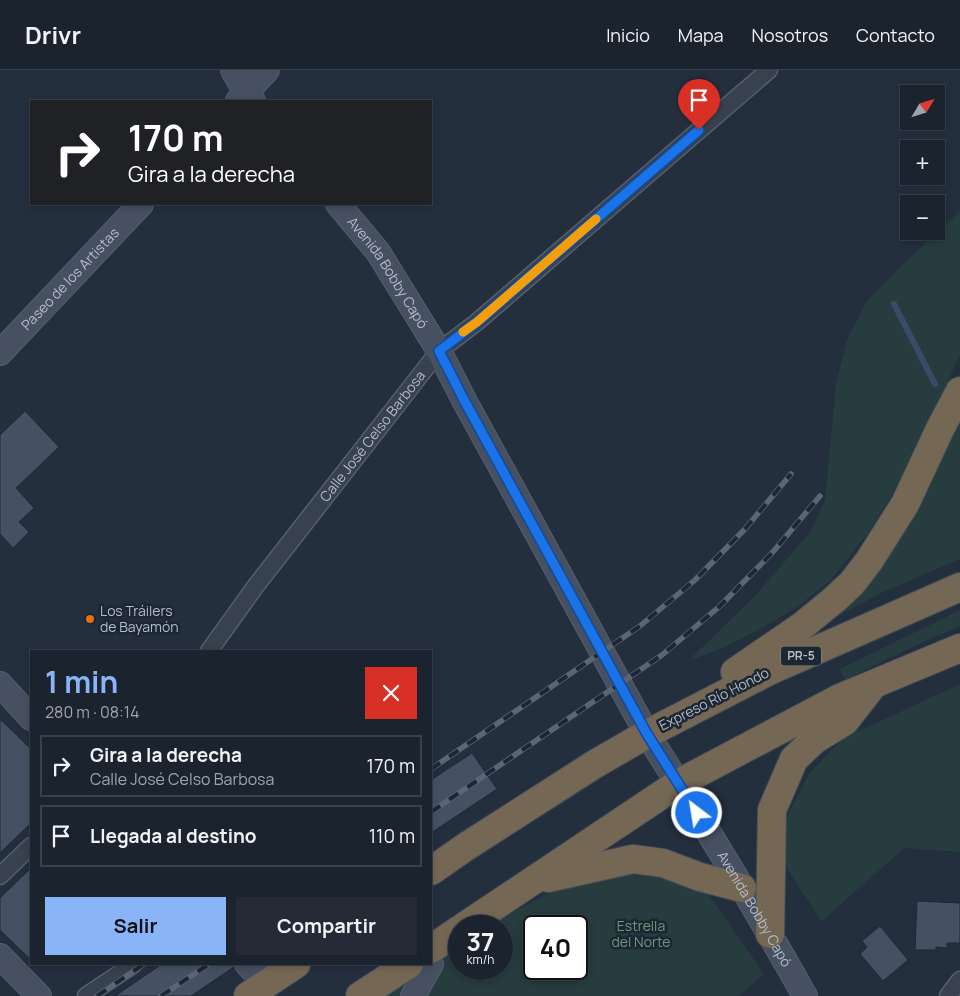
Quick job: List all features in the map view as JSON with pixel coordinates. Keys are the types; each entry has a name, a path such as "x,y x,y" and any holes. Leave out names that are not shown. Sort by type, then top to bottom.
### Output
{"highway":[{"path":"647,734 802,626 836,600 852,583 869,561 905,504 960,391"},
{"name":"Expreso Río Hondo","path":"432,870 595,764 647,734 769,671 960,587"},
{"path":"444,946 532,882 679,784 840,698 960,648"},
{"path":"770,934 772,810 794,759 814,740 845,721 875,683"},
{"path":"532,882 633,859 663,862 700,877 742,888"},
{"path":"259,992 295,965"},
{"path":"360,996 407,965"}],"street":[{"path":"233,70 245,98 267,70"},
{"name":"Calle José Celso Barbosa","path":"210,650 255,587 439,351 477,322 769,70"},
{"name":"Paseo de los Artistas","path":"0,354 141,205"},
{"name":"Avenida Bobby Capó","path":"339,205 378,252 439,351 647,734 770,934 805,996"},
{"path":"0,684 30,717"},
{"path":"0,876 30,847"},
{"path":"413,996 444,946"},
{"path":"0,956 39,996"},
{"path":"86,996 132,965"},
{"path":"247,965 259,992"},
{"path":"948,996 960,980"}],"green space":[{"path":"960,211 960,354 927,429 897,487 868,533 831,580 794,609 754,632 720,649 688,661 754,597 811,531 825,500 836,383 848,337 867,301 899,268 929,240 945,240 945,225"},
{"path":"960,408 960,559 879,594 820,626"},
{"path":"960,610 960,626 845,680 840,669"},
{"path":"960,684 960,852 904,848 822,921 785,866 784,822 809,774 842,739"},
{"name":"Estrella del Norte","path":"646,871 707,892 764,974 738,996 385,996 448,953 448,980 513,980 513,915 508,915 565,884"}],"building":[{"path":"25,411 59,447 16,488 34,508 19,522 29,532 13,548 0,534 0,435"},
{"path":"0,719 30,748 30,824 0,853"},
{"path":"472,753 497,789 432,832 432,779"},
{"path":"30,869 30,959 0,930 0,898"},
{"path":"917,901 960,903 960,943 947,943 947,948 936,947 936,950 915,950"},
{"path":"880,926 908,960 883,981 860,954 867,947 862,941"},
{"path":"161,965 234,965 234,967 191,996 115,996"}],"waterway":[{"path":"894,304 935,384"}],"railway":[{"path":"432,768 640,626 695,580 745,529 791,474"},
{"path":"432,811 662,655 720,606 772,553 820,496"},
{"path":"97,996 143,965"},
{"path":"161,996 208,965"}],"slow traffic":[{"path":"463,332 596,219"}],"place":[{"name":"Los Tráilers de Bayamón","path":"90,619"}],"route":[{"path":"697,813 647,734 439,351 477,322 699,130"}]}
